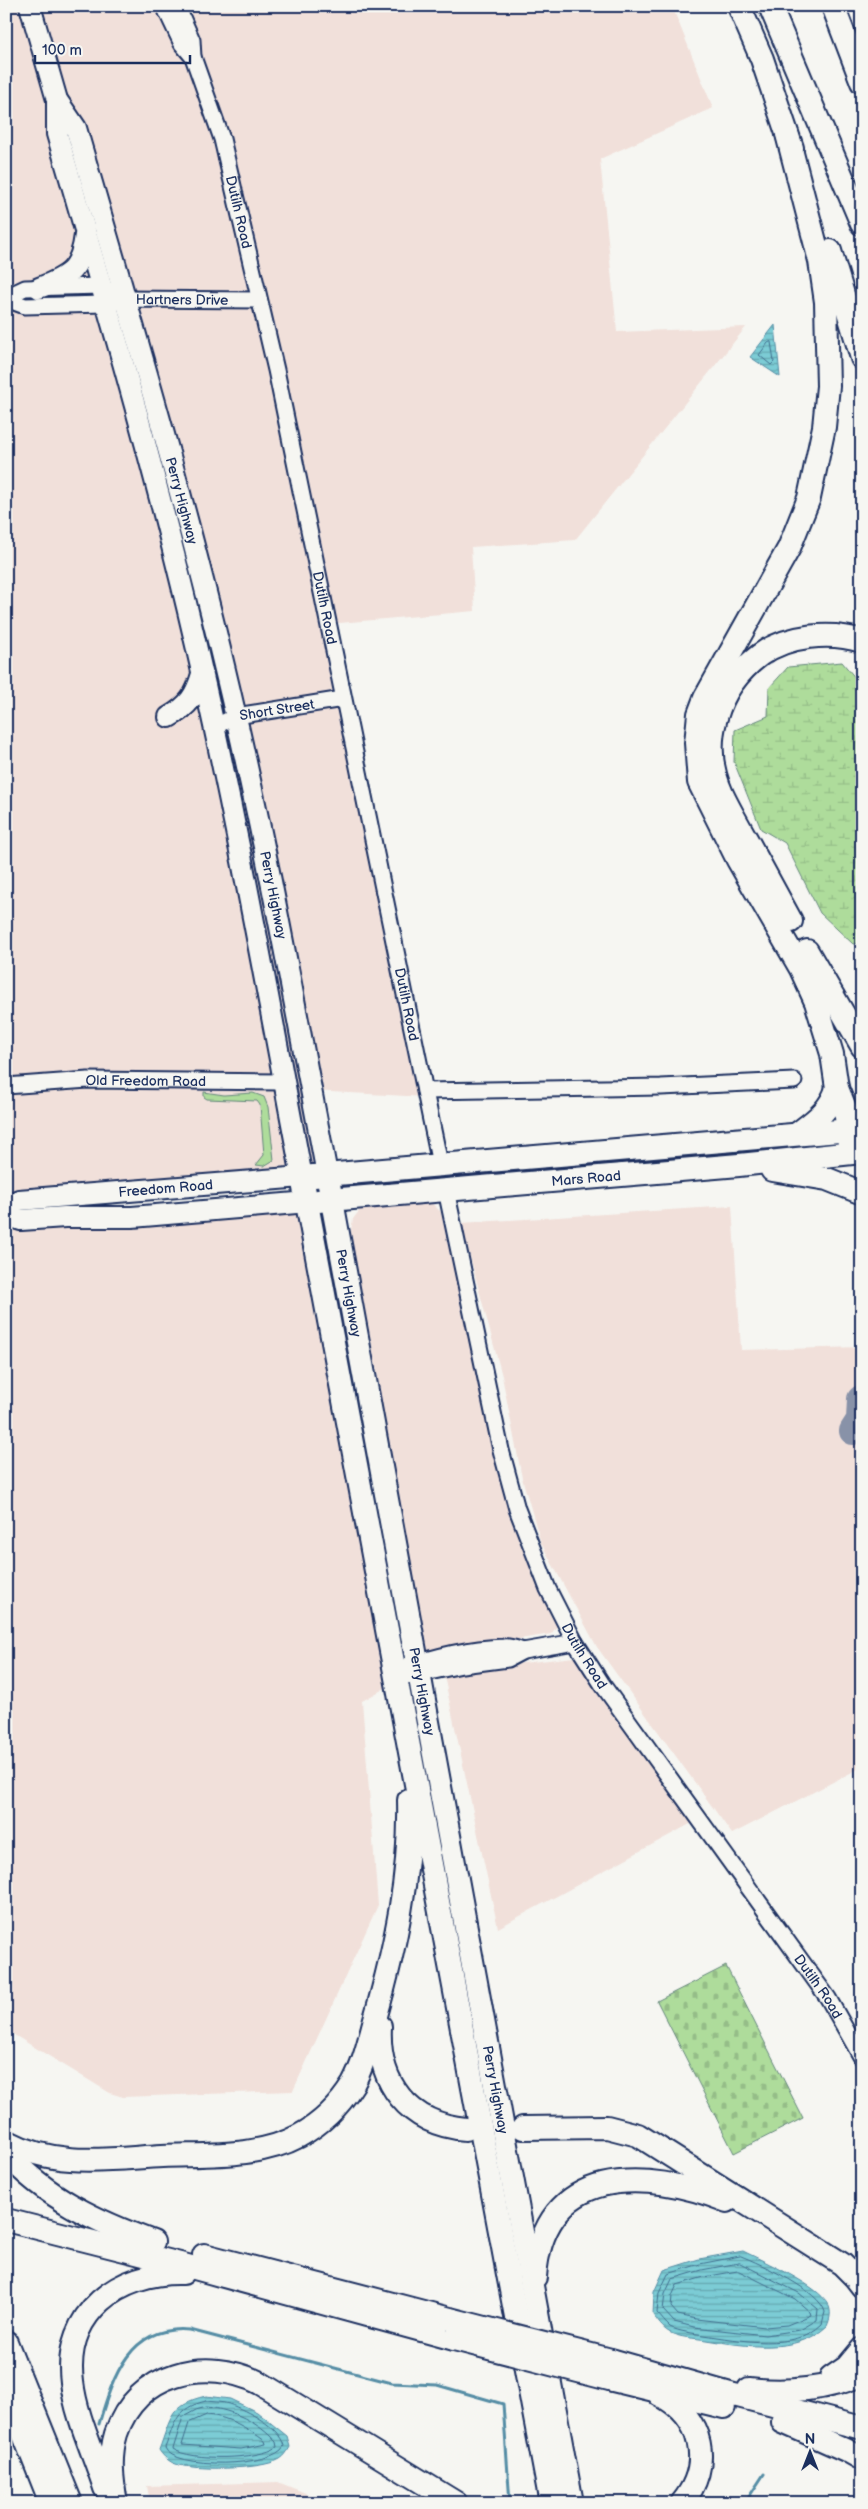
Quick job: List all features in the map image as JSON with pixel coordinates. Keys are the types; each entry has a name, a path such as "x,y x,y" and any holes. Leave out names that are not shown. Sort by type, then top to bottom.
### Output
{"highway":[{"path":"740,6 762,59 787,134 835,264 862,358"},
{"path":"770,6 862,224"},
{"path":"834,10 862,74"},
{"path":"834,10 862,82"},
{"path":"787,134 820,261 826,302 828,386 824,427 809,498 790,548 702,706 697,728 696,764 699,782 705,797 801,970 816,1002 832,1054 837,1088 855,1130 856,1152"},
{"path":"862,641 849,637 800,638 779,645 762,654 734,679 724,693 717,710 712,744 714,764 722,793 804,946 862,1046"},
{"path":"797,1134 823,1114 834,1099 837,1088"},
{"name":"Mars Road","path":"327,1174 855,1130"},
{"name":"Mars Road","path":"308,1202 739,1165 856,1152"},
{"path":"739,1165 827,1179 862,1193"},
{"name":"Freedom Road","path":"302,1177 327,1174"},
{"name":"Perry Highway","path":"327,1174 333,1200 407,1672 408,1734 551,2503"},
{"name":"Perry Highway","path":"302,1177 407,1672 533,2295 570,2492"},
{"path":"6,2141 43,2157 80,2160 236,2152 269,2147 289,2141 316,2124 348,2092 363,2060 383,1990 402,1900 408,1857 410,1814 408,1734"},
{"path":"383,1990 380,2045 383,2065 390,2083 401,2099 424,2117 440,2125 466,2129"},
{"path":"523,2128 600,2126 630,2132 842,2264 856,2277 862,2286"},
{"path":"6,2153 27,2175 63,2202 121,2230 153,2242 452,2329"},
{"path":"533,2295 539,2250 549,2225 561,2209 576,2196 602,2183 629,2180 679,2186 724,2200 782,2226"},
{"path":"12,2216 153,2242"},
{"path":"12,2216 212,2274 452,2329 612,2370 759,2391 839,2384 862,2374"},
{"path":"110,2503 76,2402 72,2381 72,2358 78,2332 94,2307 124,2284 151,2274 212,2274"},
{"path":"6,2342 71,2503"},
{"path":"807,2388 840,2373 853,2362 862,2349"},
{"path":"116,2503 112,2473 112,2452 117,2432 126,2414 142,2395 163,2380 183,2372 202,2369 232,2372 260,2383 456,2503"},
{"path":"612,2370 636,2385 674,2404 688,2417 697,2433 701,2450 699,2469 692,2488 682,2503"},
{"path":"686,2380 734,2395 862,2428"},
{"path":"636,2385 862,2440"},
{"path":"6,2390 51,2503"},
{"path":"783,2422 846,2450 862,2460"},
{"path":"570,2492 586,2503"}],"main road":[{"name":"Perry Highway","path":"30,6 58,100 76,128 187,521 236,716 268,865 327,1174"},
{"name":"Perry Highway","path":"58,100 57,134 166,526 202,674 302,1177"},
{"path":"39,288 63,278 76,266 82,255 86,233"},
{"path":"170,717 181,711 193,699 202,674"},
{"name":"Freedom Road","path":"6,1205 19,1200 302,1177"},
{"name":"Freedom Road","path":"6,1215 21,1220 65,1217 132,1217 308,1202"}],"street":[{"name":"Dutilh Road","path":"164,6 182,44 193,57"},
{"name":"Dutilh Road","path":"177,6 192,40 193,57 222,140 259,300 440,1164"},
{"path":"6,298 25,288 103,295"},
{"name":"Hartners Drive","path":"103,295 125,299 259,300"},
{"path":"6,298 25,306 103,295"},
{"name":"Short Street","path":"212,721 343,699"},
{"name":"Old Freedom Road","path":"6,1086 88,1080 284,1082"},
{"path":"425,1091 661,1087 794,1081"},
{"name":"Dutilh Road","path":"446,1190 509,1480 537,1563 576,1642 630,1724 828,1998 862,2058"},
{"path":"407,1672 506,1646 523,1651 576,1642"}],"shaded area":[{"path":"6,6 672,6 713,108 600,159 617,332 746,327 575,540 471,547 475,611 328,624 426,1097 311,1091 327,1174 6,1205"},
{"path":"428,1200 441,1212 488,1426 512,1519 527,1560 558,1625 551,1634 424,1654 397,1513 377,1372 350,1235 353,1219 363,1206"},
{"path":"308,1202 398,1681 362,1701 378,1905 293,2091 123,2097 110,2093 6,2030 6,1215"},
{"path":"732,1206 741,1350 862,1347 862,1767 732,1834 597,1647 541,1543 522,1478 502,1376 461,1223"},
{"path":"574,1657 692,1823 498,1928 444,1676 456,1671"},
{"path":"278,2482 330,2503 150,2503 147,2486"}],"green space":[{"path":"842,662 862,686 862,943 853,944 820,913 785,843 761,829 734,762 735,730 768,716 769,688 788,667"},
{"path":"204,1092 224,1095 253,1093 264,1097 268,1107 274,1160 264,1166 256,1165 264,1155 260,1105 257,1101 207,1099 204,1097"},
{"path":"726,1966 803,2118 734,2153 657,2001"}],"water":[{"path":"775,325 780,377 750,357"},
{"path":"743,2251 789,2274 822,2297 830,2310 827,2326 815,2335 801,2341 786,2345 770,2346 753,2346 682,2337 662,2327 653,2315 654,2292 664,2270 699,2259"},
{"path":"206,2396 230,2399 257,2412 287,2436 290,2447 286,2454 271,2463 227,2468 182,2466 173,2463 163,2456 159,2450 170,2421 178,2408 194,2399"}],"waterway":[{"path":"859,6 862,14"},
{"path":"99,2424 118,2372 127,2357 139,2344 152,2335 169,2330 190,2330 392,2383 437,2385 503,2404 510,2503"},
{"path":"745,2503 764,2474"}],"taxiway":[{"path":"853,1431 860,1420 861,1399"}]}
